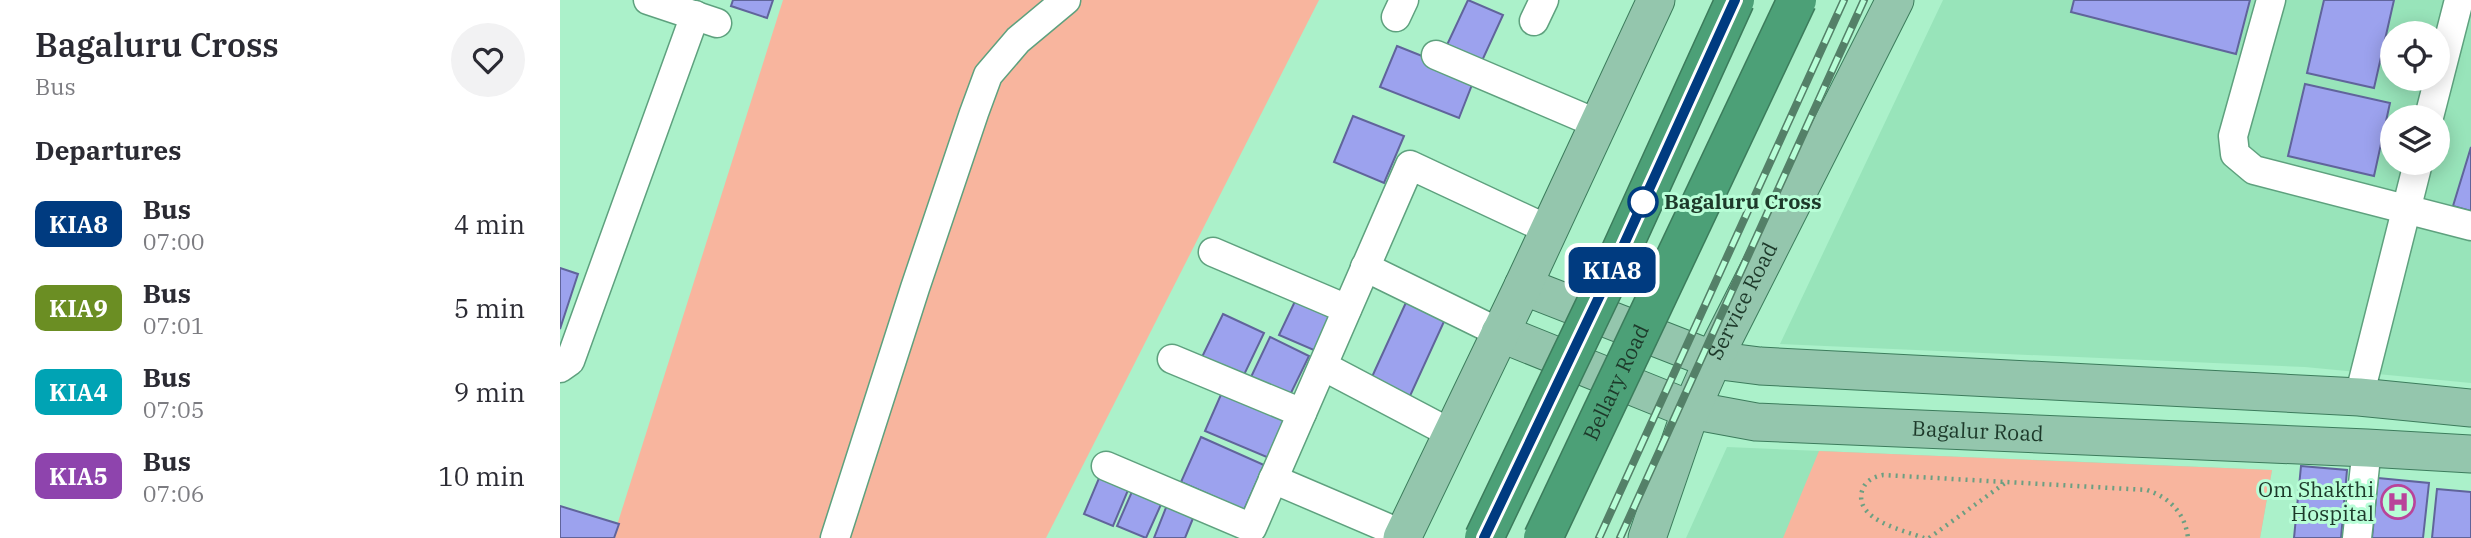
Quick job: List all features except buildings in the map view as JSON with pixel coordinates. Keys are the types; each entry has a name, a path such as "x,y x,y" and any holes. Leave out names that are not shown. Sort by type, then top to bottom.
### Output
{"highway":[{"path":"1484,538 1620,253 1735,0"},
{"name":"Bellary Road","path":"1543,538 1797,0"}],"main road":[{"path":"1403,537 1656,0"},
{"name":"Service Road","path":"1647,538 1691,410 1713,360 1895,0"},
{"path":"1523,286 1713,360 1760,366 2358,397 2471,408"},
{"name":"Bagalur Road","path":"1500,333 1691,410 1756,422 2471,454"}],"street":[{"path":"560,369 570,361 706,19 648,0"},
{"path":"835,538 923,263 989,75 1018,40 1066,0"},
{"path":"2271,0 2233,136 2235,154 2254,170 2471,226"},
{"path":"2432,105 2459,0"},
{"path":"1436,55 1598,124"},
{"path":"1106,466 1252,528 1410,165 1549,229"},
{"path":"2358,397 2415,175"},
{"path":"1213,253 1347,309"},
{"path":"1365,267 1500,333"},
{"path":"1172,359 1302,414"},
{"path":"1323,366 1452,434"},
{"path":"2357,538 2367,448"},
{"path":"1273,479 1403,537"}],"path":[{"path":"2006,482 1926,538 1868,516 1861,502 1864,486 1868,481 1883,475 2147,490 2169,501 2179,511 2188,538"}],"shaded area":[{"path":"783,0 1319,0 1046,538 613,538"},
{"path":"1943,0 2471,0 2471,383 2305,367 1780,344"},
{"path":"1727,447 2272,470 2260,538 1686,538"},
{"path":"1819,451 2272,470 2260,538 1783,538"}],"railway":[{"path":"1599,538 1844,0"},
{"path":"1620,538 1864,0"}],"bus line":[{"name":"KIA8","path":"1484,538 1620,253 1735,0"}],"place":[{"name":"Bagaluru Cross","path":"1643,202"},
{"name":"Om Shakthi Hospital","path":"2398,502"}]}
